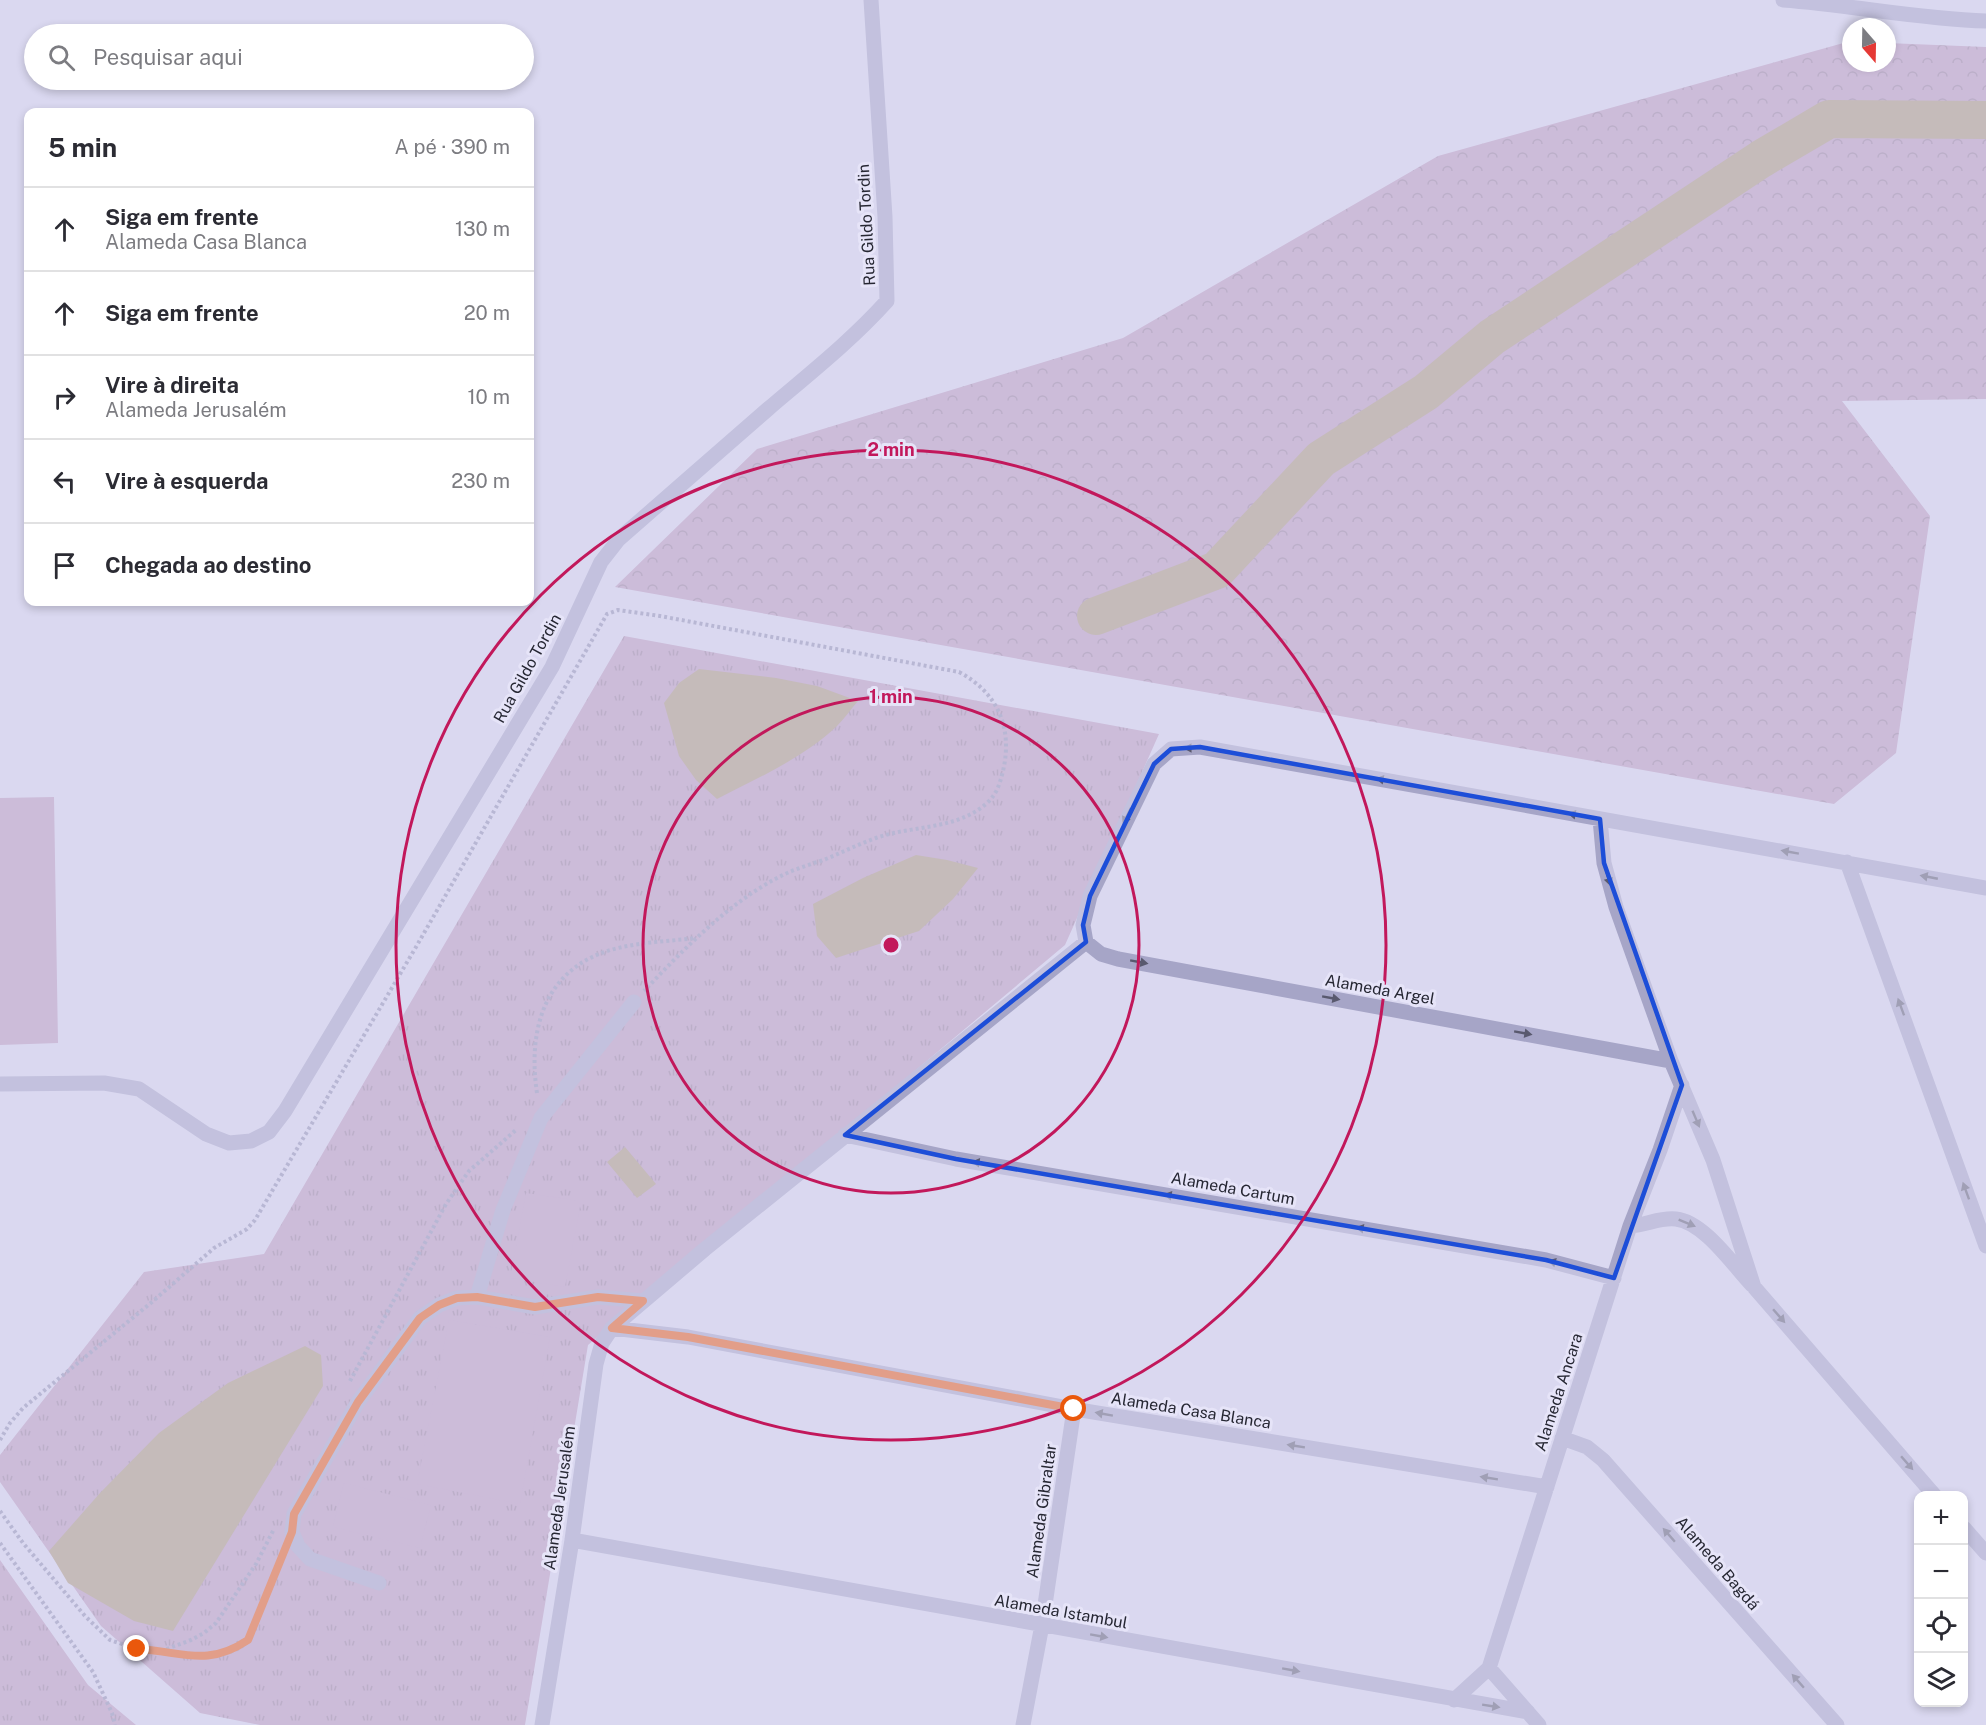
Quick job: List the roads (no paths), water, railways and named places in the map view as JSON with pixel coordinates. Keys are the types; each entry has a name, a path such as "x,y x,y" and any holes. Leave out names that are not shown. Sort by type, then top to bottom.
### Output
{"street":[{"name":"Rua Gildo Tordin","path":"0,1084 104,1083 140,1089 206,1134 229,1143 251,1142 269,1132 285,1111 552,667 601,562 619,539 826,361 887,301 885,217 871,0"},
{"path":"1783,0 1836,4 1951,20 1986,21"},
{"path":"1086,942 1083,925 1090,896 1154,764 1171,749 1200,747 1986,888"},
{"path":"1600,819 1604,864 1616,907 1671,1061 1713,1160 1754,1287"},
{"path":"1847,862 1986,1246"},
{"name":"Alameda Argel","path":"1086,942 1101,954 1118,958 1671,1061"},
{"name":"Alameda Jerusalém","path":"542,1725 572,1540 596,1364 602,1343 612,1328 845,1135 1086,942"},
{"path":"477,1297 503,1210 541,1118 634,1002"},
{"name":"Alameda Ancara","path":"1454,1700 1488,1668 1630,1226 1660,1150 1682,1085"},
{"name":"Alameda Cartum","path":"845,1135 956,1159 1546,1260 1614,1278"},
{"path":"1630,1226 1643,1226 1660,1219 1676,1219 1692,1223 1704,1233 1754,1287 1931,1491"},
{"path":"379,1583 310,1559 298,1546 292,1532 294,1514 358,1402 420,1318 439,1305 457,1298 477,1297 535,1307 598,1297 646,1299"},
{"name":"Alameda Casa Blanca","path":"612,1328 688,1337 1074,1409 1546,1487"},
{"name":"Alameda Gibraltar","path":"1023,1725 1042,1625 1074,1409"},
{"name":"Alameda Bagdá","path":"1562,1438 1587,1448 1603,1460 1837,1725"},
{"path":"1974,1535 1986,1552"},
{"name":"Alameda Istambul","path":"572,1540 1528,1712"},
{"path":"1488,1668 1539,1725"}],"waterway":[{"path":"1096,616 1217,570 1321,459 1426,392 1492,337 1761,159 1829,119 1986,120"}]}
